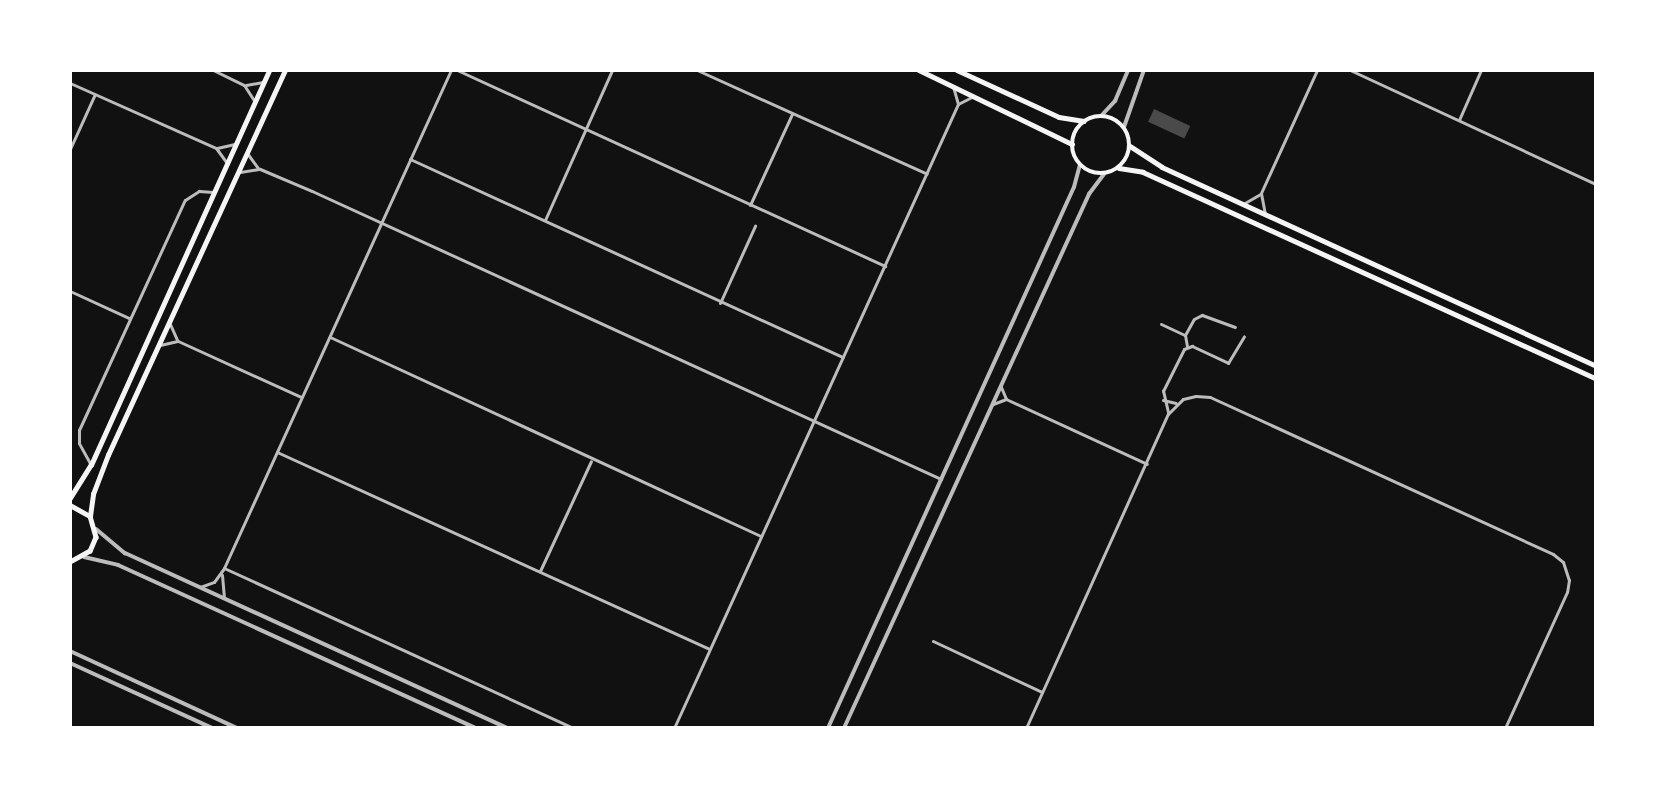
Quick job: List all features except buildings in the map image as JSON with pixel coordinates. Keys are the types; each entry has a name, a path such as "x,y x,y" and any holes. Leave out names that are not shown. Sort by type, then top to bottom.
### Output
{"main road":[{"path":"70,498 91,465 269,70"},
{"path":"70,562 84,557 94,545 96,529 90,516 95,487 285,70"},
{"path":"919,70 1072,144 1080,165 1104,174 1119,168 1143,172 1596,378"},
{"path":"957,70 1059,117 1084,122 1101,116 1124,127 1130,146 1144,158 1596,366"},
{"path":"1072,144 1084,122"},
{"path":"1119,168 1130,146"},
{"path":"70,505 90,516"}],"street":[{"path":"213,70 244,85 255,102"},
{"path":"224,598 222,573 224,568 451,70"},
{"path":"457,70 885,266"},
{"path":"545,220 612,70"},
{"path":"697,70 927,174"},
{"path":"1101,116 1115,100 1128,70"},
{"path":"1124,127 1143,72 1149,70"},
{"path":"1243,204 1261,193 1317,70"},
{"path":"1350,70 1596,184"},
{"path":"1459,120 1481,70"},
{"path":"244,85 264,81"},
{"path":"70,82 216,148 227,164"},
{"path":"951,85 958,104"},
{"path":"70,149 95,94"},
{"path":"674,728 958,104 976,96"},
{"path":"750,205 792,114"},
{"path":"216,148 237,143"},
{"path":"247,153 260,169 814,419 941,479"},
{"path":"410,159 720,303 843,357"},
{"path":"828,728 1074,187 1080,165"},
{"path":"238,174 260,169"},
{"path":"844,728 1089,194 1104,174"},
{"path":"91,465 79,443 79,430 129,318 184,200 199,191 215,192"},
{"path":"1261,193 1266,215"},
{"path":"720,303 755,226"},
{"path":"70,291 129,318"},
{"path":"1168,414 1163,400 1164,389 1187,346 1185,335 1194,319 1202,315 1235,327"},
{"path":"170,324 178,341"},
{"path":"1161,324 1185,335"},
{"path":"1187,346 1228,363 1244,336"},
{"path":"330,337 591,461 761,536"},
{"path":"159,345 178,341 302,397"},
{"path":"1001,385 1006,399 1147,464"},
{"path":"1163,400 1177,403 1197,396 1210,398 1558,558 1568,573 1567,592 1505,728"},
{"path":"991,405 1006,399"},
{"path":"1026,728 1168,414 1177,403"},
{"path":"277,452 710,650"},
{"path":"540,571 591,461"},
{"path":"96,529 124,553 507,728"},
{"path":"84,557 118,565 475,728"},
{"path":"224,568 574,728"},
{"path":"200,587 222,573"},
{"path":"933,640 1042,692"},
{"path":"70,651 237,728"},
{"path":"70,663 212,728"}]}
